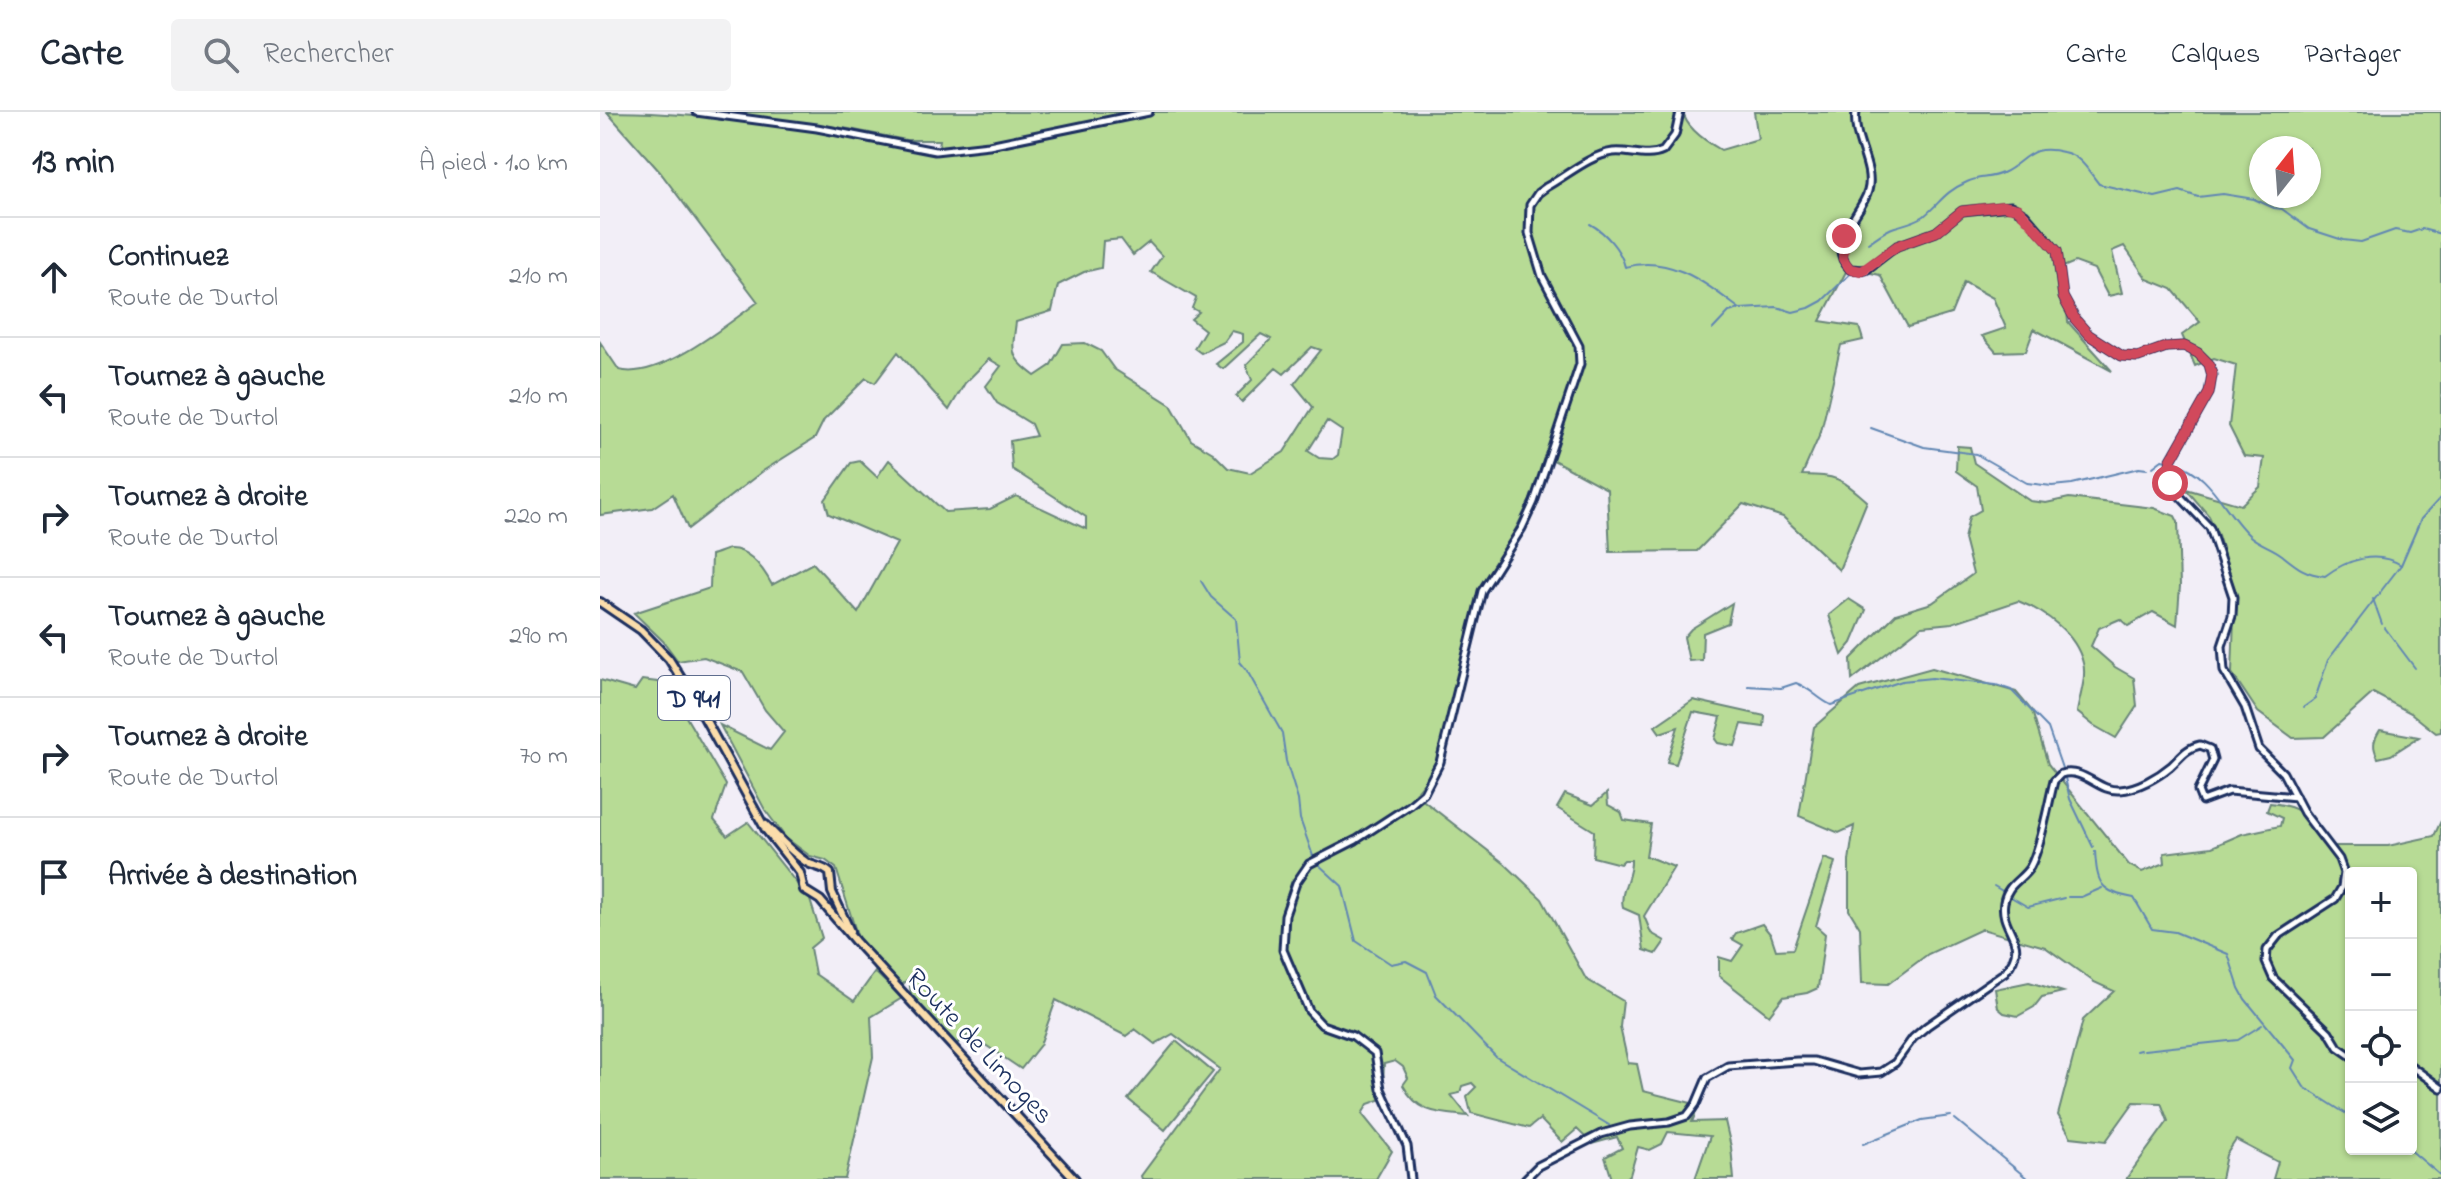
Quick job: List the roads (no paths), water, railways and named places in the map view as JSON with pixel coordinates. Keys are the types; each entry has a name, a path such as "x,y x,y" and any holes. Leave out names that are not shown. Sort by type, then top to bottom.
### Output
{"main road":[{"name":"D 941","path":"600,602 641,630 669,659 759,818 801,878"},
{"name":"D 941","path":"759,818 789,849 816,866"},
{"path":"816,866 830,873 831,888 825,895 816,897 804,890 801,878 807,870 816,866"},
{"name":"Route de Limoges","path":"831,888 855,941"},
{"name":"Route de Limoges","path":"816,897 1075,1179"}],"street":[{"path":"696,112 848,133 935,151 989,145 1149,112"},
{"path":"1411,1179 1407,1146 1381,1089 1375,1053 1353,1036 1314,1019 1287,962 1283,939 1290,900 1296,883 1309,864 1356,840 1424,793 1437,772 1482,591 1522,528 1534,502 1580,364 1579,346 1542,276 1535,254 1529,233 1530,205 1546,187 1608,153 1645,155 1663,151 1675,135 1680,112"},
{"path":"1856,112 1856,133 1869,186 1844,236 1843,259 1850,269 1866,270 1897,246 1936,232 1962,211 2011,206 2025,214 2057,251 2063,297 2075,319 2089,335 2122,356 2138,357 2166,347 2184,346 2198,353 2209,364 2212,375 2209,393 2171,460 2168,477 2175,491 2205,521 2215,539 2233,597 2232,616 2222,646 2224,671 2245,707 2259,749 2283,773 2304,813 2339,859 2344,880 2335,899 2272,943 2267,950 2266,962 2273,978 2345,1052"},
{"path":"1525,1179 1538,1166 1601,1134 1687,1116 1696,1104 1703,1083 1713,1073 1728,1066 1814,1061 1859,1074 1881,1072 1895,1063 1913,1038 2005,972 2015,957 2004,901 2014,882 2024,875 2032,861 2056,777 2075,772 2114,790 2123,790 2161,774 2189,749 2200,745 2210,749 2213,760 2198,791 2202,801 2229,791 2296,797"},
{"path":"2417,1070 2441,1088"}],"waterway":[{"path":"1868,243 1888,230 1924,216 1959,186 2002,173 2028,155 2042,150 2063,152 2075,157 2099,184 2155,197 2180,191 2198,197 2223,194 2254,199 2282,209 2309,229 2343,240 2361,242 2395,230 2410,233 2422,229 2441,234"},
{"path":"1590,224 1612,242 1625,267 1642,264 1673,268 1701,281 1740,309 1777,307 1793,312 1809,308 1822,301 1850,274"},
{"path":"1713,329 1729,312 1740,309"},
{"path":"1871,428 1924,447 1976,454 2027,483 2052,486 2072,484 2139,468 2147,469"},
{"path":"2153,467 2162,460 2167,461"},
{"path":"2175,463 2208,484 2250,536 2307,572 2325,576 2342,565 2372,558 2401,565"},
{"path":"2304,707 2315,699 2328,660 2401,565 2421,519 2441,497"},
{"path":"1201,581 1211,597 1236,619 1240,662 1282,733 1300,819 1313,856"},
{"path":"2373,599 2382,624"},
{"path":"2385,628 2415,668"},
{"path":"1748,686 1781,688 1796,683 1831,705 1902,681 1932,678 1996,685 2011,690 2048,728 2063,771"},
{"path":"2065,778 2070,799 2093,847"},
{"path":"2095,851 2102,885 2114,893 2134,898 2152,929 2175,932 2228,954 2245,999 2295,1060 2292,1068 2304,1087 2345,1113"},
{"path":"1317,863 1342,886 1356,941 1391,964 1406,961 1427,972 1436,995 1496,1057 1609,1125"},
{"path":"1994,886 2004,892"},
{"path":"2068,897 2081,897 2102,888"},
{"path":"2011,897 2028,907 2064,898"},
{"path":"2144,1050 2238,1040 2262,1025"},
{"path":"2136,1051 2140,1050"},
{"path":"1863,1144 1922,1120 1951,1116"},
{"path":"1955,1119 2028,1179"},
{"path":"2416,1155 2441,1176"}]}
